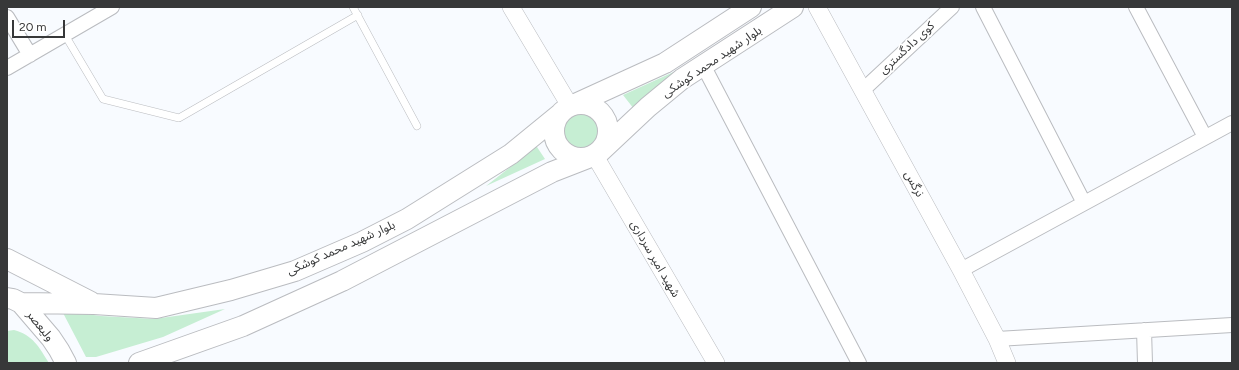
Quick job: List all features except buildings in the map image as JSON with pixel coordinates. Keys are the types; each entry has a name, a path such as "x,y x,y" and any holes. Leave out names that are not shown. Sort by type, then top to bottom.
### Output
{"main road":[{"name":"بلوار شهید محمد کوشکی","path":"12,297 156,308 231,290 294,271 362,242 407,219 511,154 568,108 665,63 751,7"},
{"name":"بلوار شهید محمد کوشکی","path":"139,363 243,326 342,281 552,172 594,156 648,107 682,79 793,7"},
{"path":"581,104 590,105 603,115 607,122 609,130 608,139 604,146 594,156 579,159 571,157 558,146 554,130 556,121 568,108 581,104"},
{"path":"7,259 94,304"},
{"name":"ولیعصر","path":"12,297 50,338 66,363"}],"street":[{"path":"7,68 112,7"},
{"path":"511,7 568,108"},
{"name":"نرگس","path":"817,7 998,339 1007,363"},
{"name":"کوی دادگستری","path":"862,90 952,7"},
{"path":"983,7 1084,203"},
{"path":"1136,7 1205,137"},
{"path":"7,17 30,55"},
{"path":"703,65 859,363"},
{"path":"961,270 1232,123"},
{"name":"شهید امیر سرداری","path":"594,156 716,363"},
{"path":"998,339 1232,325"},
{"path":"1144,330 1145,363"}],"lane":[{"path":"353,7 417,126"},
{"path":"65,34 103,99 179,118 358,15"}],"green space":[{"path":"678,70 634,109 623,95"},
{"path":"579,112 587,112 599,121 602,131 599,141 593,147 587,150 579,150 567,141 564,135 564,127 573,115"},
{"path":"536,147 545,159 486,186"},
{"path":"225,309 163,337 96,357 86,357 62,311 101,316 154,319"},
{"path":"14,330 31,338 39,347 49,363 7,363 7,331"}]}
